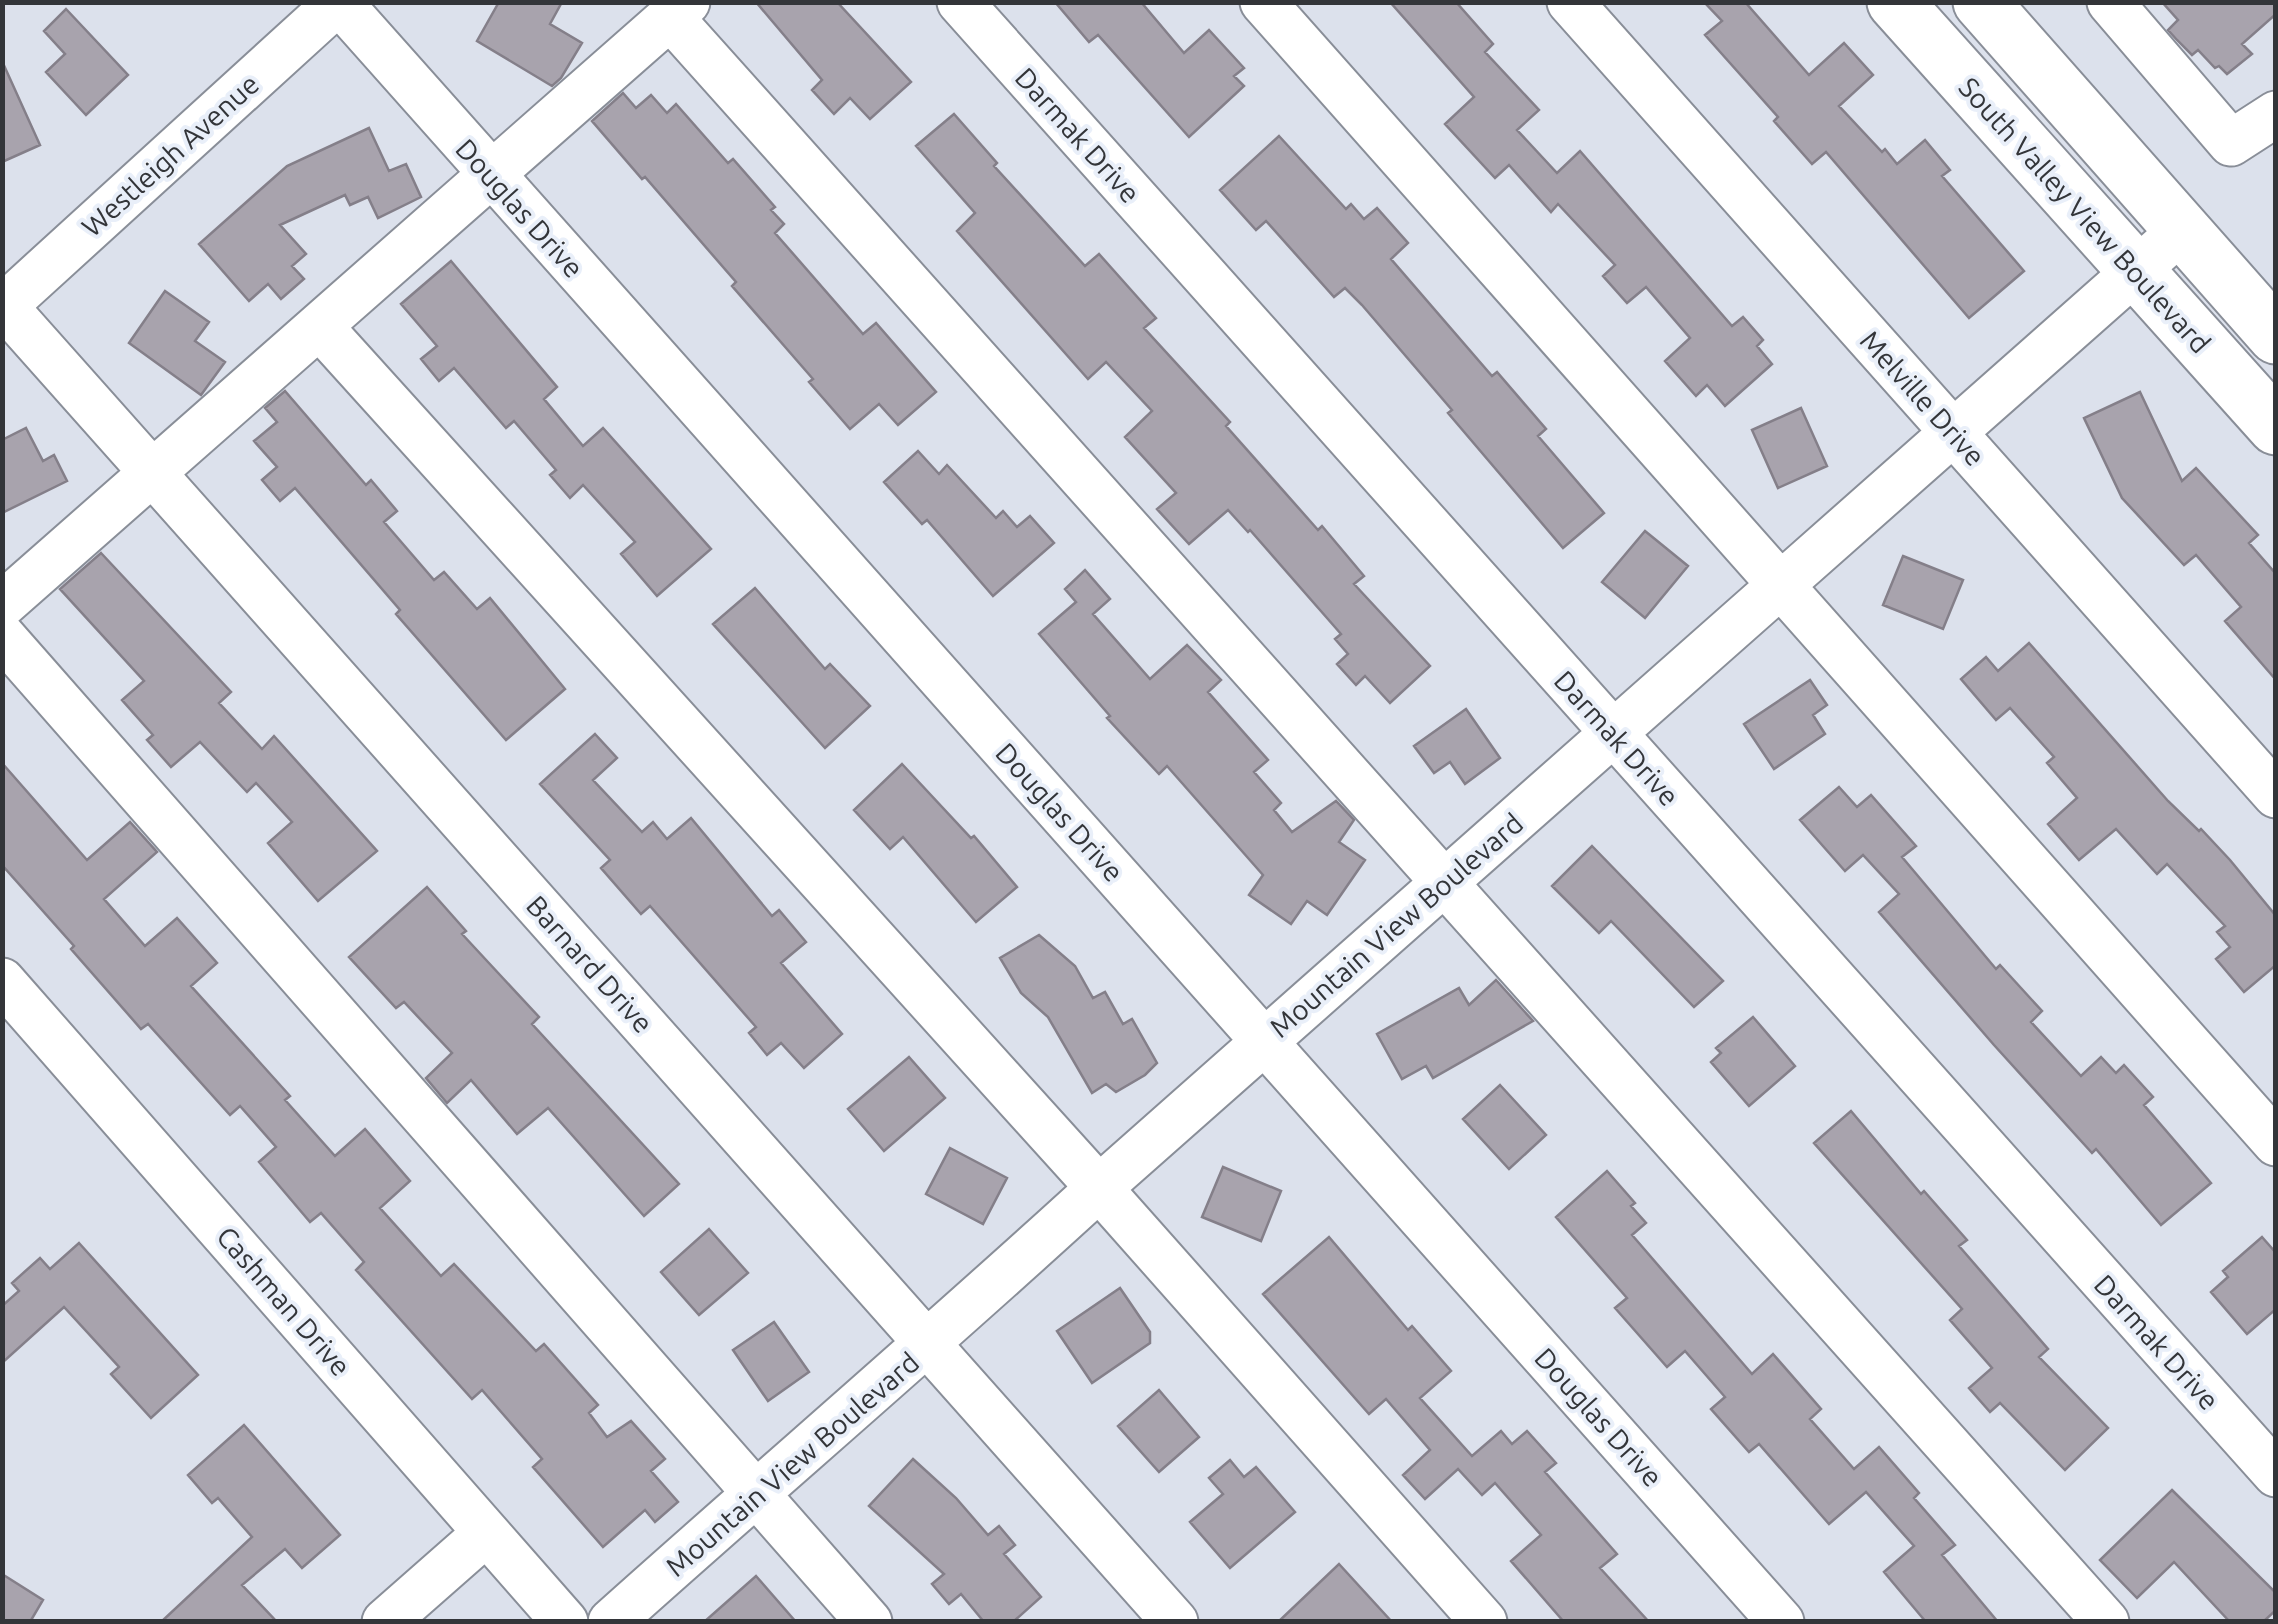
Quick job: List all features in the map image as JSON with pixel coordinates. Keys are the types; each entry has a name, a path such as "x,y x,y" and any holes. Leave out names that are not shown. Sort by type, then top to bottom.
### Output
{"main road":[{"name":"South Valley View Boulevard","path":"1895,2 2276,427"},
{"path":"1982,2 2276,336"}],"street":[{"name":"Douglas Drive","path":"338,2 1781,1622"},
{"name":"Westleigh Avenue","path":"4,308 338,2"},
{"name":"Darmak Drive","path":"960,2 2276,1474"},
{"path":"1263,2 2276,1143"},
{"name":"Melville Drive","path":"1570,2 2276,794"},
{"path":"2110,2 2231,143 2276,114"},
{"path":"2,605 679,10 1444,884 2106,1622"},
{"name":"Mountain View Boulevard","path":"612,1622 929,1345 1100,1188 2182,230"},
{"name":"Barnard Drive","path":"4,308 1175,1622"},
{"path":"321,328 1100,1188 1484,1622"},
{"path":"2,636 869,1622"},
{"name":"Cashman Drive","path":"2,982 564,1622"},
{"path":"385,1622 486,1533"}],"building":[{"path":"499,2 562,2 550,24 582,43 552,86 477,41"},
{"path":"756,2 837,2 911,82 870,119 850,98 834,114 812,90 822,80"},
{"path":"1055,2 1141,2 1184,53 1209,30 1244,68 1234,76 1244,86 1189,137 1098,35 1089,42"},
{"path":"1390,2 1456,2 1493,44 1485,52 1539,110 1517,130 1557,173 1580,151 1732,326 1743,317 1763,340 1757,346 1772,364 1725,406 1707,385 1696,396 1665,361 1690,338 1646,287 1627,303 1603,276 1615,265 1558,204 1551,212 1509,165 1495,178 1445,124 1474,97"},
{"path":"1704,2 1745,2 1809,75 1844,43 1873,75 1839,106 1897,164 1925,140 1950,170 1942,176 2024,271 1969,318 1826,152 1812,164 1774,121 1778,117 1705,35 1722,21"},
{"path":"2162,2 2276,2 2276,14 2242,44 2252,54 2227,74 2219,66 2215,68 2198,50 2192,55 2177,40 2168,30 2178,20"},
{"path":"66,9 128,75 86,115 46,72 65,54 44,31"},
{"path":"2,61 40,145 2,162"},
{"path":"623,93 636,108 651,95 667,113 676,104 728,163 733,159 775,207 771,210 784,224 775,233 863,334 876,323 936,392 898,425 879,404 850,429 809,382 813,379 732,286 736,282 592,121"},
{"path":"954,114 997,163 994,166 1085,266 1099,254 1156,318 1144,328 1230,422 1226,426 1318,530 1322,526 1364,576 1354,584 1430,666 1390,703 1365,676 1356,685 1337,664 1348,654 1335,639 1341,634 1228,510 1189,544 1157,509 1176,493 1125,437 1152,411 1106,362 1088,379 957,231 975,213 916,146"},
{"path":"369,128 389,171 406,164 421,197 378,218 368,197 350,205 345,195 280,225 306,254 292,266 304,279 281,299 268,284 249,301 199,244 287,166"},
{"path":"1279,136 1346,209 1351,204 1364,219 1377,208 1408,243 1391,259 1492,376 1497,372 1546,429 1538,436 1604,513 1563,548 1362,305 1345,288 1334,297 1266,221 1256,230 1220,190"},
{"path":"451,261 557,387 544,399 583,446 603,428 711,549 657,596 621,554 635,542 583,485 570,498 550,475 556,470 514,421 506,428 454,368 439,381 421,359 437,346 401,304"},
{"path":"165,291 209,322 195,341 225,362 201,395 129,343"},
{"path":"285,391 366,485 371,480 397,511 384,522 434,580 444,572 477,609 490,598 565,689 506,740 396,614 400,610 295,488 280,501 262,480 277,467 254,441 277,422 265,408"},
{"path":"2140,392 2182,481 2196,468 2258,535 2249,543 2276,574 2276,680 2225,621 2241,607 2196,555 2184,565 2122,498 2084,418"},
{"path":"1801,408 1827,466 1778,488 1752,430"},
{"path":"26,428 43,461 54,455 67,481 2,513 2,440"},
{"path":"918,451 939,474 947,465 996,518 1003,511 1017,527 1030,516 1054,543 993,596 927,520 922,524 884,482"},
{"path":"1645,531 1688,566 1645,618 1602,582"},
{"path":"101,553 231,692 219,703 262,749 274,736 377,851 318,901 268,843 292,822 256,783 247,792 200,742 171,767 147,740 153,735 122,700 144,681 60,589"},
{"path":"1903,556 1963,580 1943,629 1883,605"},
{"path":"1085,570 1110,599 1093,614 1150,679 1187,645 1221,680 1208,692 1268,760 1254,772 1281,803 1274,810 1292,832 1336,801 1354,820 1339,842 1365,860 1327,915 1307,901 1291,924 1249,895 1263,875 1167,766 1159,774 1107,718 1110,716 1039,634 1076,602 1065,589"},
{"path":"755,588 825,669 830,664 870,706 825,748 713,624"},
{"path":"2029,643 2168,801 2230,860 2276,916 2276,965 2244,992 2216,959 2230,947 2217,932 2225,926 2167,864 2157,874 2116,829 2079,860 2048,824 2077,798 2047,763 2054,757 2010,708 1996,720 1961,679 1986,657 1998,671"},
{"path":"1810,680 1827,705 1813,715 1825,734 1774,769 1744,724"},
{"path":"1466,709 1500,758 1465,784 1450,762 1434,773 1414,746"},
{"path":"595,734 617,758 593,780 642,832 653,822 667,839 691,818 772,916 779,910 806,942 781,963 842,1034 804,1068 781,1043 767,1055 749,1033 756,1027 650,906 641,914 601,868 610,860 540,784"},
{"path":"2,763 87,860 130,822 157,852 104,899 145,946 177,918 217,963 191,986 290,1096 285,1100 335,1156 365,1129 410,1181 380,1208 441,1276 454,1264 536,1351 544,1344 598,1405 589,1413 607,1437 631,1421 665,1459 651,1471 678,1502 655,1522 645,1510 603,1547 533,1467 542,1459 482,1390 472,1399 356,1270 364,1262 321,1213 310,1222 259,1162 276,1147 240,1106 230,1115 148,1024 141,1029 2,865"},
{"path":"902,764 971,838 974,836 1017,887 976,922 903,837 890,849 854,810"},
{"path":"1839,787 1857,807 1871,795 1916,846 1902,857 1996,969 2000,965 2042,1011 2031,1022 2081,1076 2101,1057 2116,1073 2124,1065 2153,1097 2144,1105 2211,1183 2161,1225 2096,1149 2092,1153 1994,1045 1879,912 1899,894 1863,855 1845,871 1800,820"},
{"path":"1592,846 1723,981 1694,1007 1611,921 1599,933 1552,886"},
{"path":"427,887 466,931 462,934 539,1017 532,1024 679,1184 644,1216 548,1108 517,1134 471,1080 447,1103 426,1078 452,1053 404,1002 396,1008 349,957"},
{"path":"1039,935 1075,966 1093,998 1105,992 1123,1024 1132,1019 1157,1063 1145,1075 1116,1092 1106,1084 1092,1093 1048,1017 1021,993 1000,958"},
{"path":"1496,980 1533,1021 1433,1078 1426,1066 1402,1079 1377,1034 1459,988 1469,1005"},
{"path":"1753,1017 1795,1066 1749,1106 1711,1062 1721,1053 1716,1048"},
{"path":"909,1057 945,1098 884,1151 848,1109"},
{"path":"1500,1085 1546,1135 1509,1169 1463,1119"},
{"path":"1851,1111 1921,1194 1924,1191 1967,1240 1959,1246 2048,1349 2039,1357 2108,1428 2065,1470 2000,1403 1990,1412 1969,1388 1992,1368 1950,1320 1962,1309 1814,1143"},
{"path":"950,1148 1007,1178 983,1224 926,1194"},
{"path":"1223,1167 1281,1191 1261,1241 1202,1217"},
{"path":"1607,1171 1635,1203 1631,1206 1646,1223 1632,1235 1752,1374 1773,1354 1821,1409 1810,1419 1854,1469 1879,1447 1919,1493 1914,1498 1955,1545 1942,1555 1998,1622 1926,1622 1884,1572 1914,1546 1866,1492 1829,1524 1759,1444 1749,1452 1711,1409 1725,1397 1685,1351 1667,1367 1615,1308 1627,1298 1556,1217"},
{"path":"709,1229 748,1273 699,1315 661,1272"},
{"path":"1329,1237 1408,1330 1412,1326 1451,1371 1420,1398 1472,1456 1501,1431 1512,1444 1527,1431 1556,1463 1545,1472 1617,1554 1600,1568 1649,1622 1564,1622 1511,1561 1541,1535 1495,1483 1482,1495 1458,1469 1425,1499 1403,1475 1430,1450 1386,1399 1369,1414 1263,1294"},
{"path":"2262,1237 2276,1253 2276,1309 2247,1334 2211,1292 2228,1277 2223,1271"},
{"path":"79,1243 198,1375 151,1418 111,1374 119,1367 64,1307 2,1363 2,1306 19,1291 12,1283 40,1258 50,1269"},
{"path":"1120,1288 1150,1332 1150,1343 1092,1383 1057,1331"},
{"path":"774,1322 809,1372 768,1401 733,1350"},
{"path":"1159,1390 1199,1437 1159,1472 1118,1426"},
{"path":"244,1425 340,1535 302,1568 285,1549 242,1585 277,1622 161,1622 252,1537 218,1498 212,1503 188,1475"},
{"path":"913,1459 956,1498 988,1535 999,1526 1015,1545 1004,1554 1041,1597 1013,1622 984,1622 961,1594 949,1604 932,1584 944,1574 869,1506"},
{"path":"1230,1460 1244,1477 1256,1467 1295,1512 1230,1568 1190,1522 1223,1494 1209,1478"},
{"path":"2172,1490 2276,1593 2276,1610 2263,1622 2230,1622 2174,1562 2137,1598 2100,1560"},
{"path":"1339,1564 1392,1622 1278,1622"},
{"path":"2,1574 43,1600 30,1622 2,1622"},
{"path":"756,1576 796,1622 704,1622"}]}
